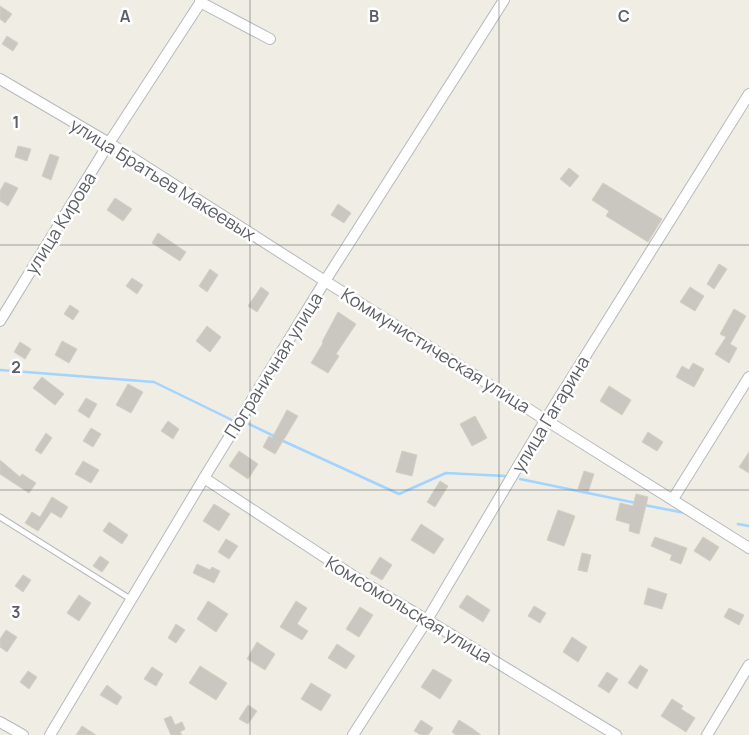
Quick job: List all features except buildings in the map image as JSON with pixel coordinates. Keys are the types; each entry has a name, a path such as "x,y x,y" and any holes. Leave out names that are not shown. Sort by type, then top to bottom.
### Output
{"street":[{"name":"Пограничная улица","path":"50,735 204,478 325,282 504,0"},
{"path":"201,1 270,39"},
{"name":"улица Кирова","path":"0,321 109,143 201,1"},
{"name":"улица Братьев Макеевых","path":"0,79 109,143 325,282"},
{"name":"улица Гагарина","path":"353,735 427,620 546,419 749,94"},
{"name":"Коммунистическая улица","path":"325,282 749,548"},
{"path":"673,499 749,377"},
{"name":"Комсомольская улица","path":"204,478 360,581 616,735"},
{"path":"707,735 749,665"},
{"path":"0,722 23,735"}],"lane":[{"path":"0,517 132,600"}],"waterway":[{"path":"0,370 154,382 234,421"},
{"path":"249,424 274,436"},
{"path":"281,440 399,494 446,473 505,476"},
{"path":"520,479 636,503"},
{"path":"644,505 685,513"},
{"path":"738,524 749,526"}]}
